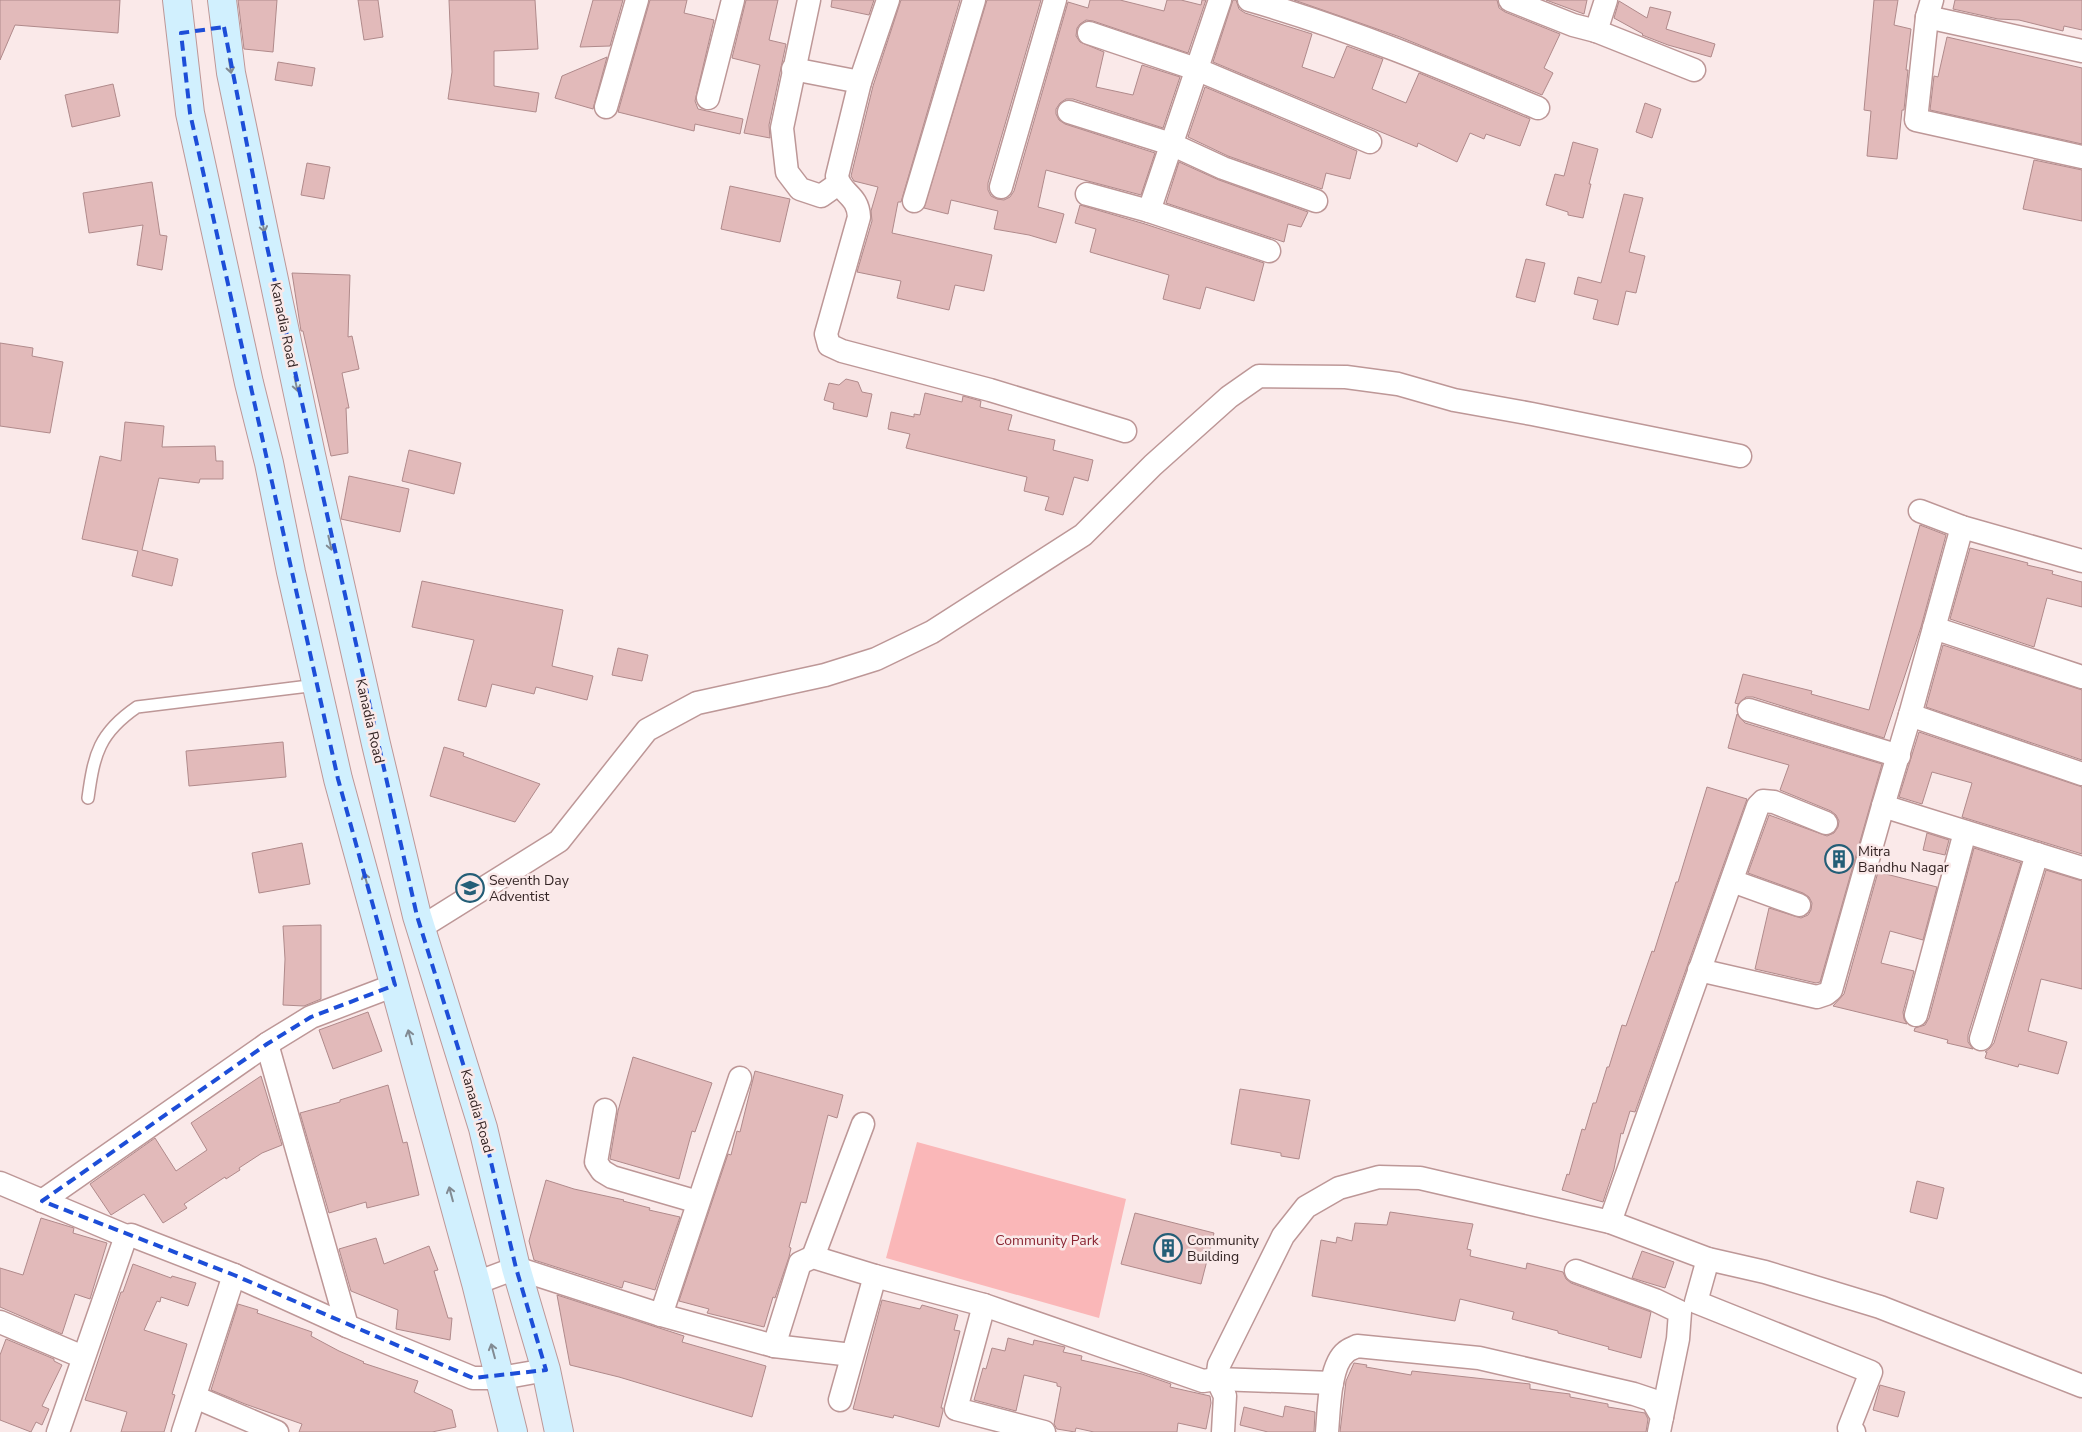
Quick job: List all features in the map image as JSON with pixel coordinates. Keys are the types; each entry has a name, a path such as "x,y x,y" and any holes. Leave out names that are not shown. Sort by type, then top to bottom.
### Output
{"main road":[{"path":"177,0 190,113 248,374 270,463 291,572 338,779 476,1283 513,1432"},
{"name":"Kanadia Road","path":"222,0 231,73 311,455 359,672 420,928 483,1128 516,1268 546,1370 559,1432"},
{"path":"181,33 224,27"},
{"path":"270,463 311,455"}],"street":[{"path":"606,108 637,0"},
{"path":"708,98 733,0"},
{"path":"809,0 782,128 787,172 800,188 821,196 838,184"},
{"path":"888,0 860,82 837,176 838,184 855,201 859,217 826,334 829,345 842,351 990,390 1125,432"},
{"path":"914,201 974,0"},
{"path":"1001,187 1055,0"},
{"path":"1149,211 1220,0"},
{"path":"1249,0 1288,11 1398,50 1538,108"},
{"path":"1510,0 1573,25 1596,31 1694,70"},
{"path":"1596,31 1606,0"},
{"path":"2082,51 1929,9 1916,120 2082,157"},
{"path":"1090,33 1196,69 1370,142"},
{"path":"793,69 860,82"},
{"path":"1068,112 1171,144 1224,168 1316,201"},
{"path":"1087,194 1149,211 1269,251"},
{"path":"420,928 500,880 559,841 647,730 697,703 825,675 876,659 932,632 1083,535 1153,465 1229,397 1259,376 1346,377 1398,384 1454,400 1740,456"},
{"path":"1920,511 1962,527 2082,561"},
{"path":"1699,970 1817,997 1831,990 1899,756 1962,527"},
{"path":"1934,628 2082,677"},
{"path":"1749,710 1899,756"},
{"path":"1910,715 2082,774"},
{"path":"1610,1222 1758,806 1763,801 1774,802 1826,823"},
{"path":"1883,806 2082,868"},
{"path":"1916,1015 1966,832"},
{"path":"1981,1039 2037,854"},
{"path":"1732,881 1799,905"},
{"path":"42,1201 266,1044 311,1017 395,985"},
{"path":"266,1044 347,1326"},
{"path":"662,1315 740,1078"},
{"path":"605,1110 596,1162 602,1171 612,1177 698,1202"},
{"path":"813,1257 863,1124"},
{"path":"1224,1432 1225,1396 1217,1379 1219,1366 1283,1236 1306,1207 1339,1188 1379,1177 1420,1178 1610,1222 1708,1259 1765,1272 1880,1307 2082,1386"},
{"path":"0,1183 126,1236 131,1235 234,1275 347,1326 473,1378 501,1378 546,1370"},
{"path":"58,1432 126,1236"},
{"path":"774,1346 800,1263 813,1257 875,1276 984,1305 1203,1381 1217,1379 1332,1383"},
{"path":"1708,1259 1696,1302 1871,1372 1848,1428 1854,1432"},
{"path":"476,1283 516,1268 662,1315 774,1346 852,1355"},
{"path":"1576,1271 1655,1300 1680,1312 1678,1339 1660,1424"},
{"path":"184,1432 234,1275"},
{"path":"840,1400 875,1276"},
{"path":"984,1305 956,1409 1044,1432"},
{"path":"0,1322 83,1357"},
{"path":"1327,1432 1332,1383 1339,1359 1346,1351 1357,1346 1479,1358 1634,1394 1652,1400 1660,1424"},
{"path":"195,1397 277,1432"}],"lane":[{"path":"88,798 91,773 100,743 118,719 137,707 317,686"}],"highlighted area":[{"path":"224,27 266,242 417,916 483,1128 516,1268 546,1370 473,1378 234,1275 42,1201 267,1044 311,1017 395,985 338,779 291,572 190,113 181,33"}],"green space":[{"name":"Community Park","path":"917,1142 1126,1199 1099,1318 886,1258"}],"building":[{"path":"0,0 120,0 118,33 15,25 0,60"},
{"path":"238,0 277,0 273,52 244,49"},
{"path":"358,0 378,0 383,37 364,40"},
{"path":"449,0 535,0 538,49 494,51 494,86 539,93 536,112 448,99 452,72"},
{"path":"593,0 623,0 610,46 580,47"},
{"path":"650,0 687,0 684,13 714,20 695,101 698,109 743,119 740,134 695,124 694,131 618,112"},
{"path":"746,0 778,0 769,40 786,44 769,125 770,138 744,133 760,65 732,58"},
{"path":"832,0 874,0 869,15 831,7"},
{"path":"901,0 960,0 901,202 898,202 892,233 992,255 984,291 955,285 949,310 897,298 901,281 857,272 872,221 871,211 878,187 854,181 851,176 873,86"},
{"path":"987,0 1041,0 988,183 988,190 991,196 1004,200 1010,197 1014,191 1068,2 1088,8 1090,0 1120,0 1164,11 1167,0 1181,0 1201,5 1202,0 1206,0 1188,53 1093,21 1086,20 1077,28 1076,36 1080,42 1104,52 1096,87 1133,95 1142,65 1180,77 1163,128 1073,99 1066,99 1060,103 1056,109 1056,114 1059,120 1065,124 1155,153 1141,195 1046,170 1038,207 1064,214 1056,243 1029,235 994,229 998,211 951,200 948,214 924,208"},
{"path":"1233,0 1236,0 1239,9 1245,13 1312,34 1302,67 1334,78 1347,46 1383,59 1372,89 1406,103 1419,73 1530,119 1520,146 1486,134 1484,139 1470,133 1457,162 1418,143 1417,147 1213,62"},
{"path":"1294,0 1497,0 1499,8 1505,12 1560,34 1544,68 1553,73 1542,95 1400,37"},
{"path":"1546,0 1587,0 1584,14"},
{"path":"1874,0 1898,0 1894,25 1911,29 1904,110 1902,110 1897,159 1867,156 1871,111 1864,110"},
{"path":"1955,0 2082,0 2082,30 2064,26 2063,31 2019,20 1998,19 1953,9"},
{"path":"1619,1 1647,18 1650,7 1671,12 1666,29 1715,44 1711,57 1668,45 1642,35 1614,18"},
{"path":"1947,37 2082,68 2082,144 1930,110 1934,76 1938,77"},
{"path":"607,57 593,109 555,98 562,76"},
{"path":"278,62 315,68 312,86 275,80"},
{"path":"113,84 120,116 72,127 65,95"},
{"path":"1205,87 1357,151 1350,179 1326,173 1322,189 1228,156 1188,137"},
{"path":"1645,103 1661,109 1652,138 1636,132"},
{"path":"1573,142 1598,149 1583,218 1568,215 1568,212 1546,205 1555,174 1564,176"},
{"path":"2034,160 2082,170 2082,221 2023,209"},
{"path":"1179,162 1219,180 1308,212 1301,227 1288,224 1284,242 1166,203"},
{"path":"307,163 330,167 324,199 301,195"},
{"path":"152,182 160,235 167,236 162,270 137,265 143,225 89,233 83,193"},
{"path":"730,186 790,199 780,242 721,229"},
{"path":"1624,194 1643,198 1629,252 1645,256 1636,293 1626,291 1618,325 1593,319 1598,300 1574,294 1578,277 1601,283"},
{"path":"1080,205 1264,263 1254,301 1206,287 1200,309 1163,299 1169,275 1090,252 1096,229 1075,223"},
{"path":"1526,259 1545,263 1535,302 1516,297"},
{"path":"292,273 350,275 348,337 352,336 359,369 342,373 349,408 346,408 348,453 331,456 303,331 301,331"},
{"path":"0,343 33,348 32,356 63,362 50,433 0,426"},
{"path":"846,379 858,382 862,392 872,394 867,417 833,409 834,403 824,400 829,383 839,385"},
{"path":"925,393 962,402 963,396 981,401 980,407 1012,415 1008,430 1055,440 1053,450 1093,460 1088,481 1074,477 1063,515 1045,510 1049,497 1024,491 1027,477 906,448 910,434 888,429 891,412 914,417 914,414 920,415"},
{"path":"125,422 164,426 162,447 215,446 216,461 223,461 223,479 200,479 199,483 159,478 142,550 178,559 172,586 132,576 138,551 82,539 100,456 121,461"},
{"path":"409,450 461,463 454,494 402,481"},
{"path":"349,476 409,489 400,532 341,519"},
{"path":"1920,525 1946,535 1921,627 1884,738 1753,697 1746,697 1738,704 1735,703 1743,674 1812,691 1811,694 1869,710"},
{"path":"1970,548 2028,563 2027,565 2053,571 2052,574 2082,582 2082,607 2047,598 2034,647 1950,619"},
{"path":"422,581 563,610 552,666 593,676 587,700 536,687 534,694 492,684 486,707 458,700 474,640 412,627"},
{"path":"1943,645 2082,690 2082,760 1926,707"},
{"path":"618,648 648,655 642,681 612,675"},
{"path":"1737,714 1745,723 1882,764 1820,982 1816,983 1755,969 1769,908 1801,918 1808,915 1812,903 1809,897 1803,893 1748,873 1769,815 1827,836 1834,833 1839,821 1831,811 1780,790 1789,765 1728,748"},
{"path":"1919,732 2082,787 2082,854 1962,817 1972,783 1932,772 1922,804 1899,797"},
{"path":"283,742 286,777 189,786 186,751"},
{"path":"444,747 464,753 463,756 540,784 515,822 430,796"},
{"path":"1707,787 1747,799 1635,1112 1630,1111 1623,1134 1621,1133 1614,1169 1603,1202 1562,1190 1567,1174 1569,1175 1582,1129 1585,1130 1593,1103 1596,1103 1622,1025 1626,1026 1652,951 1654,952"},
{"path":"1927,833 1949,840 1945,855 1923,850"},
{"path":"302,843 310,884 259,893 252,853"},
{"path":"1974,848 2021,863 1968,1035 1968,1042 1973,1049 1947,1043 1948,1040 1914,1031 1915,1028 1925,1025 1929,1018"},
{"path":"2046,870 2082,881 2082,989 2041,979 2028,1031 2067,1042 2058,1074 2019,1064 2018,1067 1985,1058 1987,1052 1985,1052 1994,1043"},
{"path":"1878,872 1937,887 1923,940 1890,931 1881,963 1914,971 1903,1012 1907,1024 1833,1006 1844,994"},
{"path":"321,925 321,999 304,1006 283,1005 285,959 283,926"},
{"path":"368,1012 382,1051 333,1069 319,1030"},
{"path":"633,1057 712,1083 695,1132 692,1131 679,1179 610,1159 618,1111"},
{"path":"755,1071 843,1095 837,1118 828,1115 806,1203 801,1202 789,1247 791,1248 789,1257 775,1298 773,1297 764,1327 707,1313 709,1309 679,1301 728,1154 731,1155 737,1131 740,1132"},
{"path":"261,1076 282,1145 262,1153 239,1168 240,1170 226,1179 225,1177 184,1204 187,1208 163,1223 144,1194 111,1215 90,1184 155,1138 176,1171 207,1150 191,1123"},
{"path":"388,1085 403,1143 407,1142 419,1195 367,1208 366,1202 329,1213 300,1113 340,1102 340,1100"},
{"path":"1240,1089 1310,1100 1299,1159 1281,1156 1281,1153 1231,1144"},
{"path":"546,1180 574,1189 624,1200 650,1208 649,1210 680,1217 655,1290 624,1281 622,1288 534,1260 529,1241"},
{"path":"1917,1181 1944,1188 1937,1219 1910,1212"},
{"path":"1390,1212 1473,1224 1467,1249 1471,1250 1470,1256 1526,1269 1527,1263 1563,1272 1566,1279 1571,1283 1651,1312 1641,1358 1558,1333 1558,1331 1512,1319 1514,1312 1460,1299 1455,1321 1312,1296 1321,1240 1336,1243 1337,1237 1352,1241 1355,1223 1387,1225"},
{"name":"Community Building","path":"1135,1213 1214,1233 1201,1284 1121,1264"},
{"path":"41,1218 74,1228 73,1233 107,1243 90,1299 75,1294 62,1334 0,1307 0,1268 23,1275"},
{"path":"376,1238 384,1264 429,1246 438,1270 434,1271 448,1318 452,1318 450,1340 396,1329 398,1310 351,1291 339,1249"},
{"path":"1642,1251 1674,1262 1665,1288 1632,1278"},
{"path":"133,1264 171,1278 172,1276 196,1283 188,1306 161,1297 160,1302 157,1301 144,1330 187,1344 172,1394 175,1395 164,1432 121,1432 127,1412 85,1400 121,1292 123,1292"},
{"path":"557,1295 684,1336 682,1342 766,1366 752,1417 619,1377 570,1365"},
{"path":"882,1300 920,1309 922,1305 958,1315 954,1330 960,1331 941,1408 943,1408 943,1411 939,1427 894,1415 893,1418 853,1409"},
{"path":"238,1304 258,1310 257,1313 312,1332 311,1336 363,1363 418,1381 414,1392 452,1410 456,1427 432,1432 299,1432 302,1424 211,1390"},
{"path":"1008,1338 1033,1345 1034,1340 1065,1347 1063,1352 1082,1356 1081,1360 1142,1374 1171,1384 1170,1387 1210,1396 1211,1403 1206,1429 1178,1423 1177,1432 1094,1432 1076,1428 1075,1432 1057,1429 1054,1424 1061,1387 1057,1386 1057,1383 1024,1375 1016,1411 974,1400 983,1368 986,1369 992,1348 1005,1351"},
{"path":"6,1339 54,1359 54,1361 62,1365 42,1406 49,1409 42,1425 36,1422 31,1432 0,1420 0,1355"},
{"path":"1354,1363 1411,1375 1412,1371 1530,1384 1530,1389 1570,1394 1570,1397 1608,1404 1608,1407 1645,1413 1648,1419 1646,1432 1340,1432 1346,1381"},
{"path":"1880,1385 1905,1392 1898,1417 1873,1410"},
{"path":"1285,1406 1315,1412 1314,1432 1268,1432 1240,1425 1244,1407 1283,1417"}],"place":[{"name":"Mitra Bandhu Nagar","path":"1839,859"},
{"name":"Seventh Day Adventist","path":"470,888"},
{"name":"Community Building","path":"1168,1248"}]}
